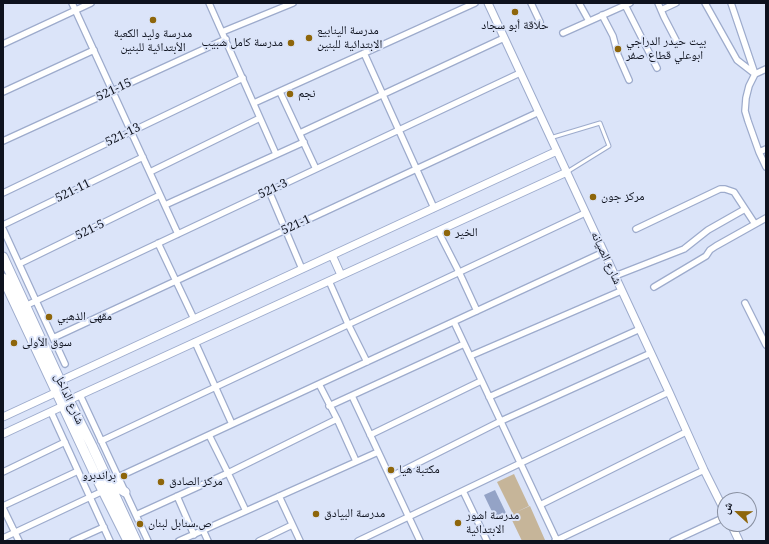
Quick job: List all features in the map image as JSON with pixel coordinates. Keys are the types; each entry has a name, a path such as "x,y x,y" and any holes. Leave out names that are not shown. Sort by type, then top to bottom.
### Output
{"main road":[{"name":"شارع الداخل","path":"3,257 60,381 66,403 103,491 128,541"},
{"name":"شارع الداخل","path":"3,278 56,392 66,403 92,446 136,541"},
{"path":"107,481 125,492"}],"street":[{"path":"72,3 178,234"},
{"path":"3,44 91,3"},
{"path":"210,3 276,154"},
{"path":"222,32 293,3"},
{"path":"254,103 475,3"},
{"name":"شارع الصيانه","path":"488,3 717,496"},
{"path":"531,3 540,22"},
{"path":"579,3 589,21"},
{"path":"658,3 678,44"},
{"path":"661,10 676,3"},
{"path":"705,3 737,60 755,74"},
{"path":"731,3 755,74"},
{"path":"563,33 625,4 657,68"},
{"path":"602,15 629,80"},
{"path":"300,133 504,38"},
{"name":"521-15","path":"3,141 226,39"},
{"path":"3,92 94,50"},
{"path":"364,53 434,208"},
{"path":"766,69 755,74 749,86 745,112 766,167"},
{"name":"521-3","path":"25,306 520,73"},
{"name":"521-13","path":"3,193 243,78"},
{"path":"280,92 316,169"},
{"name":"521-1","path":"53,338 539,112"},
{"path":"150,172 260,118"},
{"path":"165,205 304,142"},
{"path":"759,152 766,149"},
{"path":"60,381 557,151"},
{"name":"521-11","path":"3,225 143,157"},
{"path":"3,434 51,412 80,395 567,172"},
{"path":"636,229 720,189 734,192 755,224"},
{"path":"269,191 302,269"},
{"name":"521-5","path":"19,264 160,195"},
{"path":"615,276 684,249 708,230 745,209"},
{"path":"101,441 585,212"},
{"path":"654,287 706,256 712,248 766,218"},
{"path":"3,229 65,364"},
{"path":"438,231 477,311"},
{"path":"158,243 194,319"},
{"path":"118,477 604,252"},
{"path":"332,255 341,276"},
{"path":"329,281 367,362"},
{"path":"470,356 621,291"},
{"path":"745,303 766,345"},
{"path":"454,322 556,541 704,470"},
{"path":"489,398 640,329"},
{"path":"195,342 232,424"},
{"path":"329,406 464,344"},
{"path":"390,477 500,422 651,353"},
{"path":"370,435 482,381"},
{"path":"319,384 356,461"},
{"path":"3,417 56,392"},
{"path":"358,541 669,392"},
{"path":"80,395 148,541"},
{"path":"352,396 420,541"},
{"path":"51,412 110,541"},
{"path":"136,515 228,473 337,419"},
{"path":"540,505 686,432"},
{"path":"209,435 246,511"},
{"path":"3,472 65,442"},
{"path":"179,541 378,452"},
{"path":"19,541 3,507 78,471"},
{"path":"3,538 103,491"},
{"path":"463,491 487,541"},
{"path":"177,496 194,534"},
{"path":"279,496 300,541"},
{"path":"673,541 717,521"},
{"path":"259,541 292,525"},
{"path":"73,541 104,527"},
{"path":"203,530 208,541"}],"lane":[{"path":"550,138 600,124 609,146 567,172"}],"shaded area":[{"path":"514,474 529,506 514,513 530,506 545,540 522,541 510,516 513,514 497,482"}],"water":[{"path":"495,490 507,515 496,520 484,495"}],"place":[{"name":"حلاقة أبو سجاد","path":"515,12"},
{"name":"مدرسة وليد الكعبة الأبتدائية للبنين","path":"153,20"},
{"name":"مدرسة الينابيع الابتدائية للبنين","path":"309,38"},
{"name":"مدرسة كامل شبيب","path":"291,43"},
{"name":"بيت حيدر الدراجي ابوعلي قطاع صفر","path":"618,49"},
{"name":"نجم","path":"290,94"},
{"name":"مركز جون","path":"593,197"},
{"name":"الخير","path":"447,233"},
{"name":"مقهى الذهبي","path":"49,317"},
{"name":"سوق الأولى","path":"14,343"},
{"name":"مكتبة هيا","path":"391,470"},
{"name":"براندبرو","path":"124,476"},
{"name":"مركز الصادق","path":"161,482"},
{"name":"مدرسة البيادق","path":"316,514"},
{"name":"مدرسة اشور الابتدائية","path":"458,523"},
{"name":"ص.سنابل لبنان","path":"140,524"}]}
